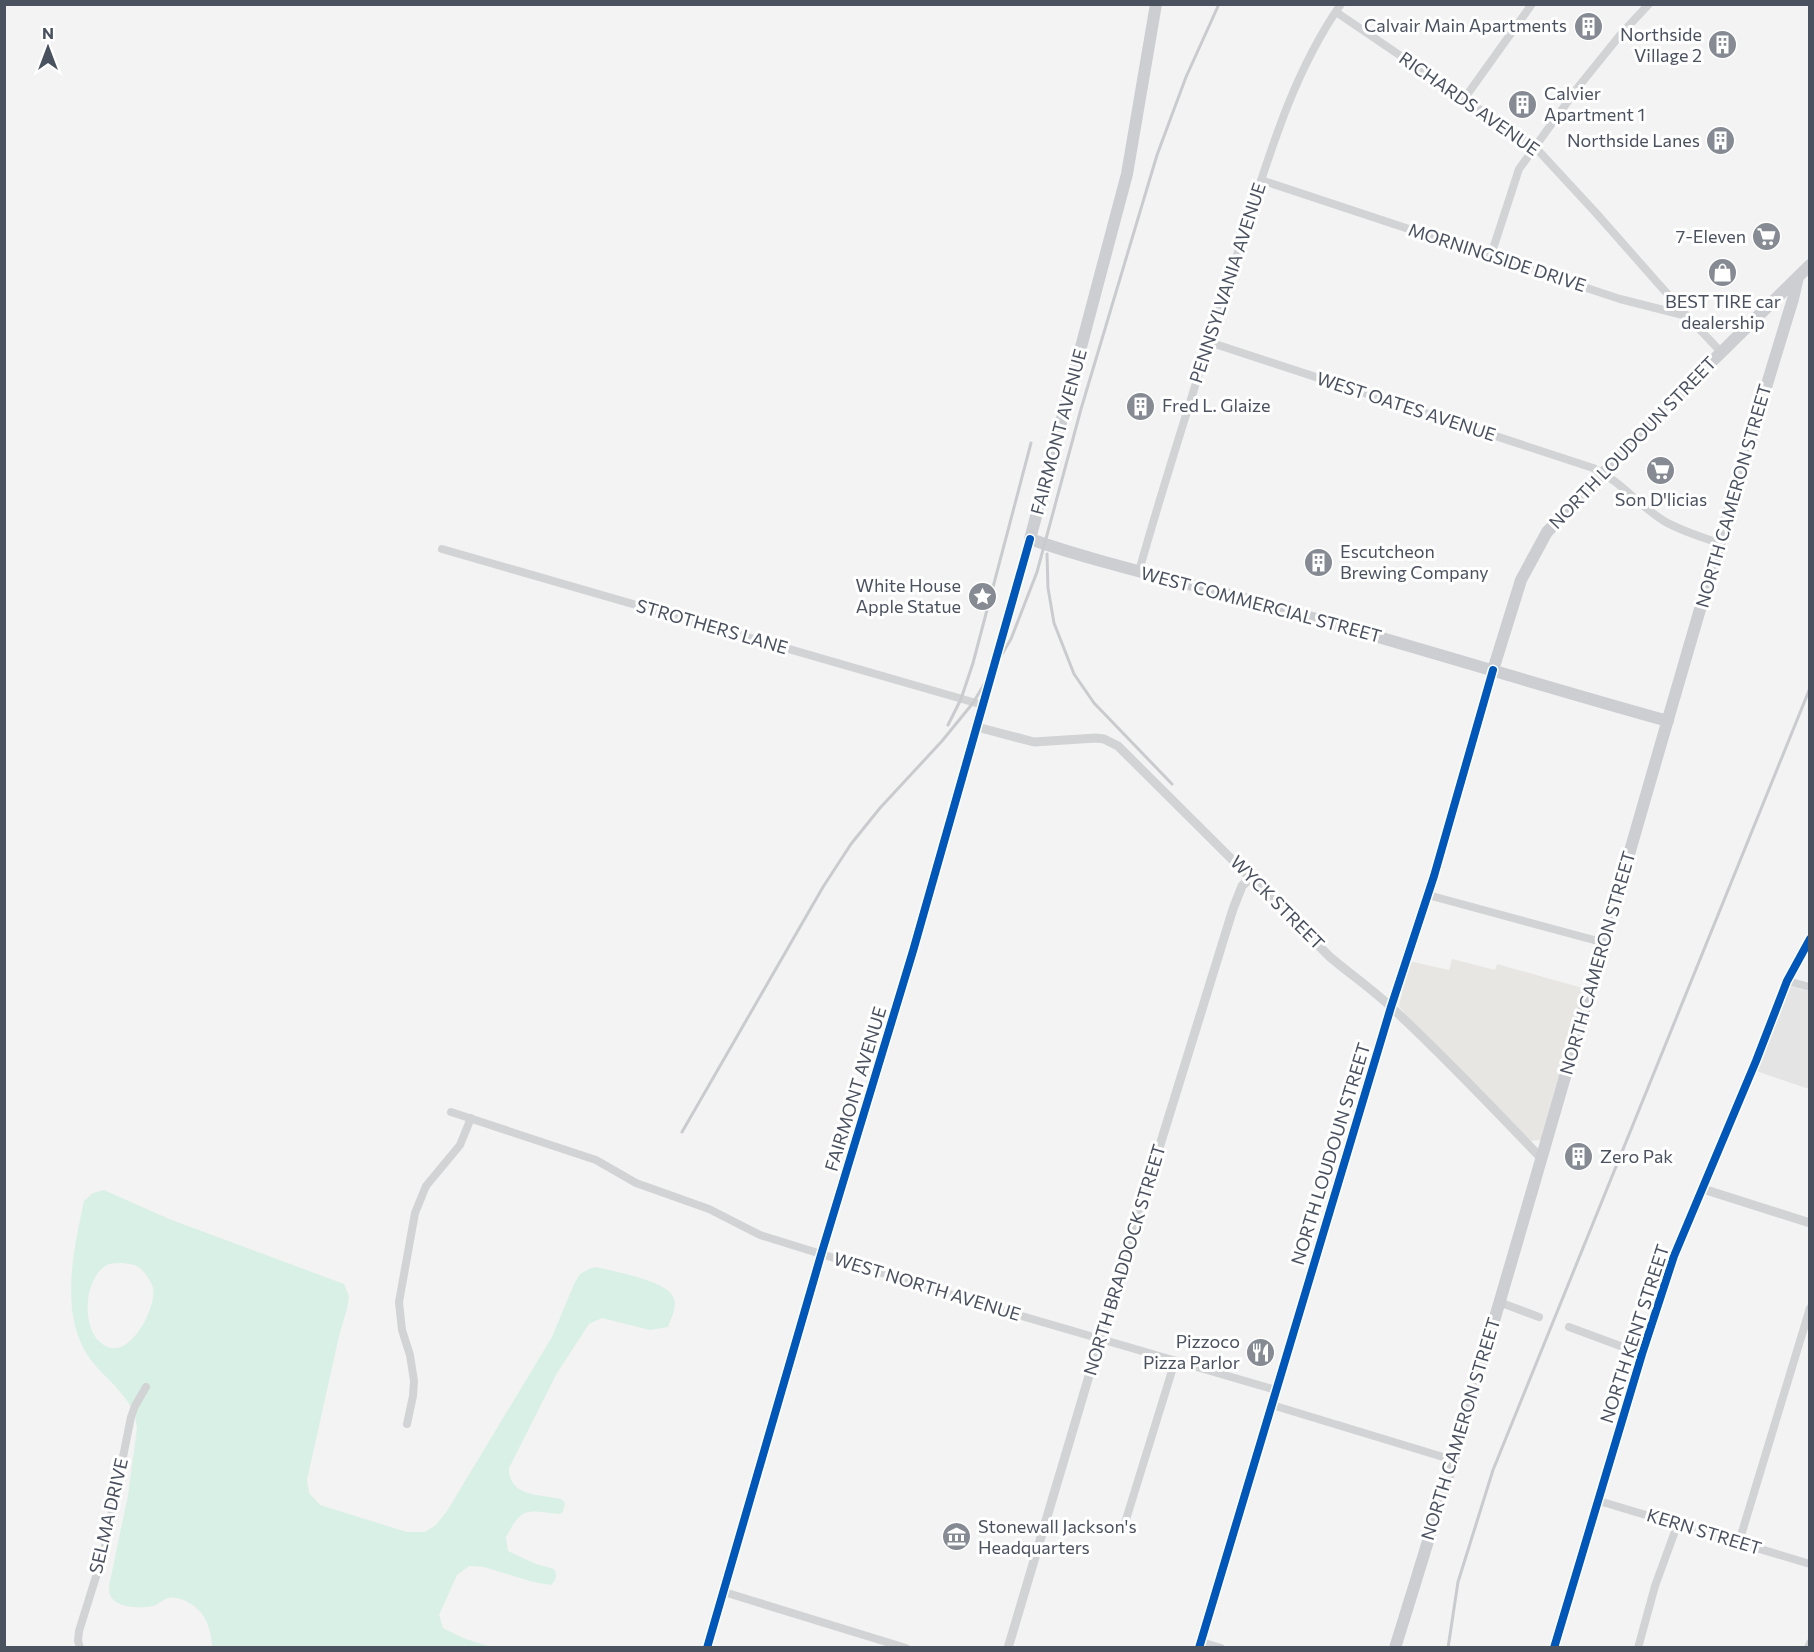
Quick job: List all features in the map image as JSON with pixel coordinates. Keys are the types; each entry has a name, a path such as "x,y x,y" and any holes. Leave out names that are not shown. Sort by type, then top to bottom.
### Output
{"main road":[{"name":"FAIRMONT AVENUE","path":"1030,539 1127,174 1156,4"},
{"name":"NORTH LOUDOUN STREET","path":"1493,670 1515,596 1538,546 1564,513 1721,352 1782,295 1809,266"},
{"name":"NORTH CAMERON STREET","path":"1395,1647 1453,1460 1798,277"},
{"path":"1782,295 1792,304"},
{"name":"WEST COMMERCIAL STREET","path":"1030,539 1139,571 1251,600 1668,721"}],"street":[{"name":"PENNSYLVANIA AVENUE","path":"1139,571 1209,342 1281,123 1326,27 1341,4"},
{"path":"1464,99 1532,4"},
{"path":"1491,255 1519,169 1579,86 1648,4"},
{"name":"RICHARDS AVENUE","path":"1336,12 1535,147 1687,316"},
{"name":"MORNINGSIDE DRIVE","path":"1261,180 1620,299 1687,316"},
{"path":"1687,316 1721,352"},
{"name":"WEST OATES AVENUE","path":"1209,342 1604,473"},
{"path":"1604,473 1663,520 1721,544"},
{"name":"FAIRMONT AVENUE","path":"707,1647 821,1255 913,951 1030,539"},
{"name":"STROTHERS LANE","path":"442,549 983,705"},
{"name":"NORTH LOUDOUN STREET","path":"1200,1645 1391,1007 1428,895 1493,670"},
{"name":"WYCK STREET","path":"977,727 1034,742 1096,738 1111,742 1134,760 1330,957 1391,1007 1541,1158"},
{"name":"NORTH BRADDOCK STREET","path":"1008,1647 1100,1339 1233,909 1242,886 1251,877"},
{"path":"1428,895 1605,943"},
{"name":"NORTH KENT STREET","path":"1554,1647 1642,1354 1674,1256 1787,981 1809,939"},
{"path":"1787,981 1809,987"},
{"name":"WEST NORTH AVENUE","path":"451,1112 596,1160 636,1183 709,1209 760,1235 1276,1390"},
{"path":"406,1424 414,1381 410,1355 402,1330 399,1302 415,1213 426,1186 460,1145 471,1118"},
{"path":"1703,1189 1809,1223"},
{"path":"1499,1302 1539,1317"},
{"path":"1739,1542 1809,1308"},
{"path":"1569,1327 1642,1354"},
{"path":"1124,1526 1175,1361"},
{"name":"SELMA DRIVE","path":"80,1647 79,1631 104,1551 131,1417 146,1387"},
{"path":"1272,1405 1453,1460"},
{"name":"KERN STREET","path":"1599,1501 1809,1564"},
{"path":"1638,1647 1655,1586 1678,1523"},
{"path":"724,1592 906,1647"},
{"path":"1808,1647 1809,1643"},
{"path":"1200,1645 1221,1647"}],"shaded area":[{"path":"1452,959 1495,970 1497,964 1586,989 1541,1140 1531,1141 1408,1018 1399,1006 1409,961 1449,970"},
{"path":"1789,986 1809,991 1809,1089 1756,1071"}],"green space":[{"path":"104,1190 169,1219 344,1284 349,1296 347,1309 307,1480 309,1493 320,1505 407,1532 425,1532 436,1525 447,1511 552,1337 580,1274 596,1267 652,1282 670,1293 675,1306 668,1327 650,1330 602,1318 589,1324 557,1373 509,1468 510,1477 520,1489 535,1495 561,1499 565,1503 563,1512 560,1514 527,1512 517,1519 506,1537 508,1551 536,1564 554,1569 555,1579 551,1585 484,1567 469,1566 457,1575 439,1615 443,1628 463,1638 491,1647 212,1647 205,1619 190,1603 171,1598 153,1606 135,1607 117,1603 113,1599 109,1586 128,1495 137,1428 132,1409 127,1401 95,1365 83,1347 72,1307 71,1286 76,1242 84,1201 93,1193","holes":["125,1263 137,1266 145,1273 152,1285 153,1296 147,1316 135,1336 128,1343 112,1348 101,1343 94,1334 89,1322 89,1294 93,1281 100,1271 109,1264"]}],"railway":[{"path":"682,1132 823,887 851,844 973,703 1011,639 1037,572 1081,409 1157,155 1186,77 1219,4"},
{"path":"948,725 961,699 973,663 1031,443"},
{"path":"1047,554 1048,588 1054,623 1074,674 1094,703 1172,784"},
{"path":"1448,1648 1458,1582 1493,1470 1810,688"}],"cycle path":[{"path":"707,1648 821,1255 913,951 1030,539"},
{"path":"1199,1648 1391,1007 1434,876 1493,670"},
{"path":"1554,1648 1642,1354 1674,1256 1787,981 1810,939"}],"place":[{"name":"Calvair Main Apartments","path":"1588,26"},
{"name":"Northside Village 2","path":"1723,45"},
{"name":"Calvier Apartment 1","path":"1523,104"},
{"name":"Northside Lanes","path":"1721,141"},
{"name":"7-Eleven","path":"1767,237"},
{"name":"BEST TIRE car dealership","path":"1723,273"},
{"name":"Fred L. Glaize","path":"1141,406"},
{"name":"Son D'licias","path":"1661,471"},
{"name":"Escutcheon Brewing Company","path":"1319,562"},
{"name":"White House Apple Statue","path":"982,596"},
{"name":"Zero Pak","path":"1579,1157"},
{"name":"Pizzoco Pizza Parlor","path":"1261,1352"},
{"name":"Stonewall Jackson's Headquarters","path":"957,1537"}]}
